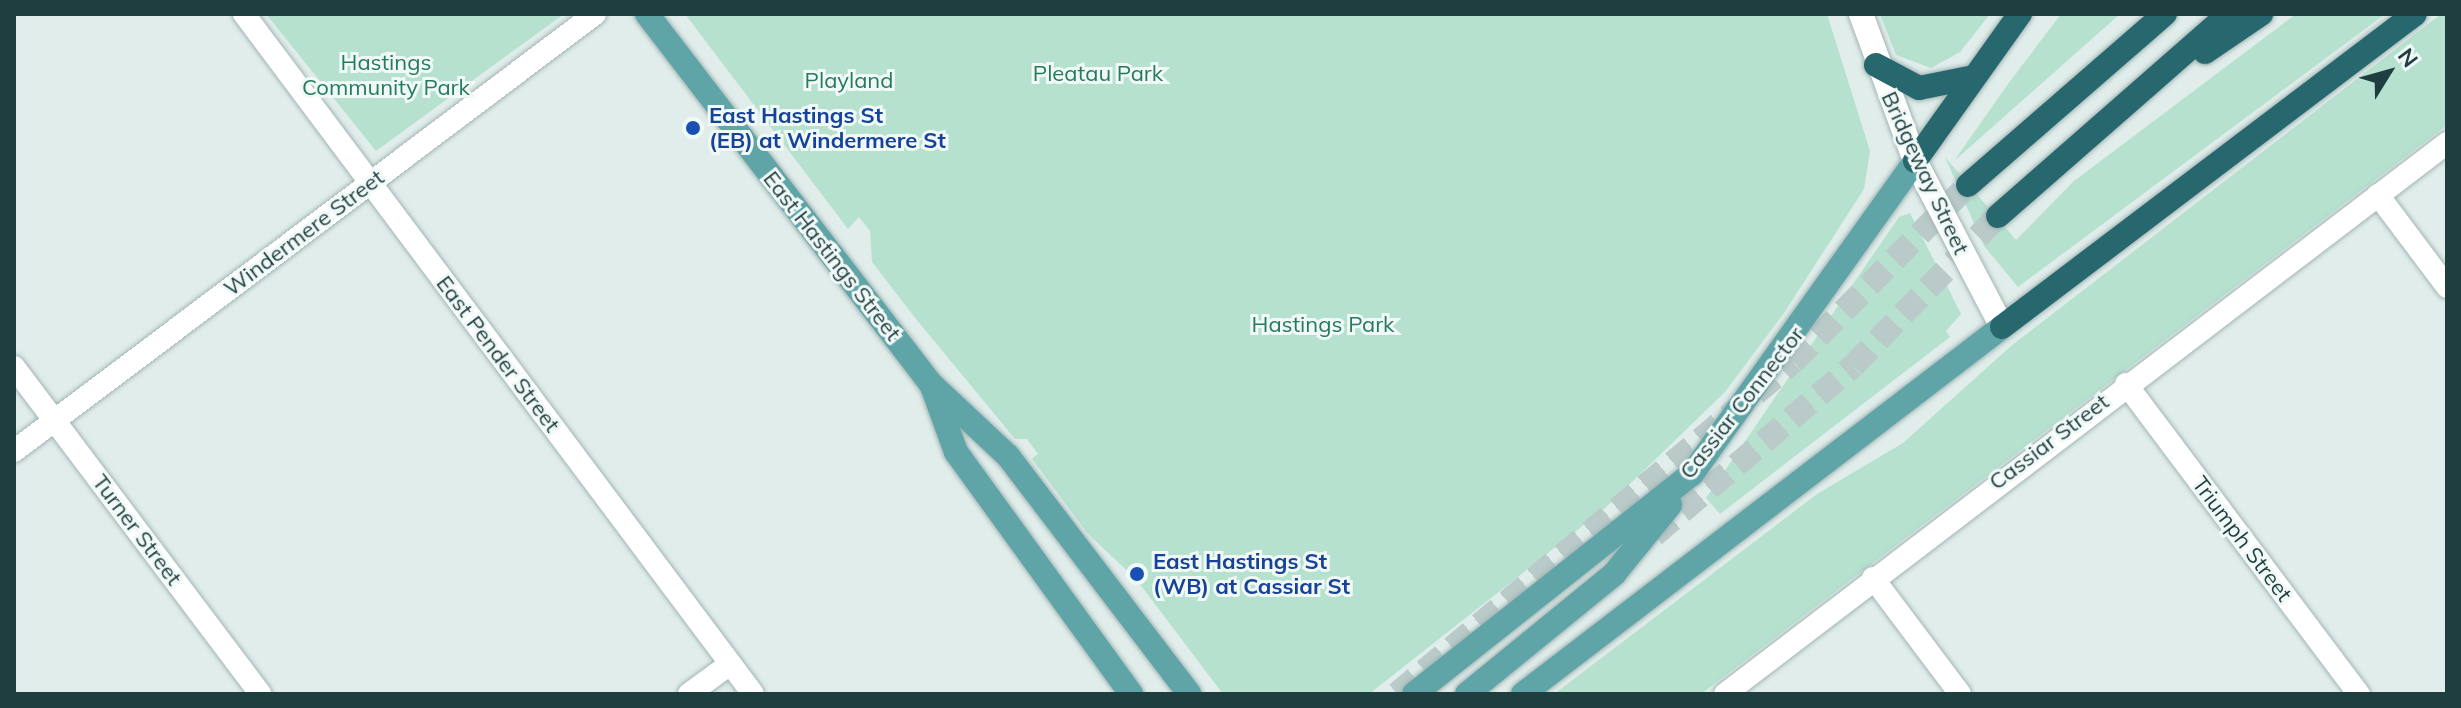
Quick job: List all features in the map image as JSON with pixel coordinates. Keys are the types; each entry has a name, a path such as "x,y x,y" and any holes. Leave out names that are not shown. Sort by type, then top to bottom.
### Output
{"highway":[{"path":"1915,161 2020,14"},
{"path":"1968,185 2165,14"},
{"path":"1998,216 2109,115 2229,14"},
{"path":"2109,115 2261,14"},
{"path":"2002,327 2415,14"},
{"path":"1876,65 1919,88 1974,77"}],"main road":[{"name":"East Hastings Street","path":"647,14 931,384 1008,456 1189,694"},
{"name":"Cassiar Connector","path":"1414,694 1692,474 1915,161"},
{"path":"1523,694 2002,327"},
{"name":"East Hastings Street","path":"931,384 956,452 1131,694"},
{"path":"1467,694 1614,574 1692,474"}],"street":[{"name":"East Pender Street","path":"244,14 753,694"},
{"name":"Windermere Street","path":"14,451 595,14"},
{"name":"Bridgeway Street","path":"1861,14 1876,65 1915,161 2002,327"},
{"name":"Cassiar Street","path":"1725,694 2126,384 2447,143"},
{"path":"2378,195 2447,287"},
{"name":"Turner Street","path":"14,367 260,694"},
{"name":"Triumph Street","path":"2126,384 2359,694"},
{"path":"1873,578 1960,694"},
{"path":"689,694 730,664"}],"green space":[{"name":"Hastings Community Park","path":"266,14 564,14 376,151"},
{"name":"Hastings Park","path":"685,14 1827,14 1870,151 1864,189 1784,313 1725,392 1604,509 1369,694 1223,694 1136,579 1088,534 1032,459 1038,454 1027,439 1015,439 872,262 870,231 859,217 848,229"},
{"path":"1880,14 1990,14 1960,52 1931,68 1896,55"},
{"path":"2061,14 2120,14 1954,161 2008,84"},
{"path":"2296,14 2385,14 2018,287 1984,246 1945,157 2016,240 2074,181"},
{"path":"2441,14 2447,14 2447,125 1701,694 1554,694 1817,494 1903,443 2011,346"},
{"path":"1910,213 1961,314 1946,331 1950,337 1720,514 1706,498 1899,217"}],"tunnel":[{"path":"1397,694 1793,362 1968,185"},
{"path":"1654,535 1853,366 1998,216"}],"place":[{"name":"East Hastings St (EB) at Windermere St","path":"693,128"},
{"name":"East Hastings St (WB) at Cassiar St","path":"1137,574"}],"park label":[{"name":"Pleatau Park","path":"1098,74"},
{"name":"Playland","path":"849,81"}]}
